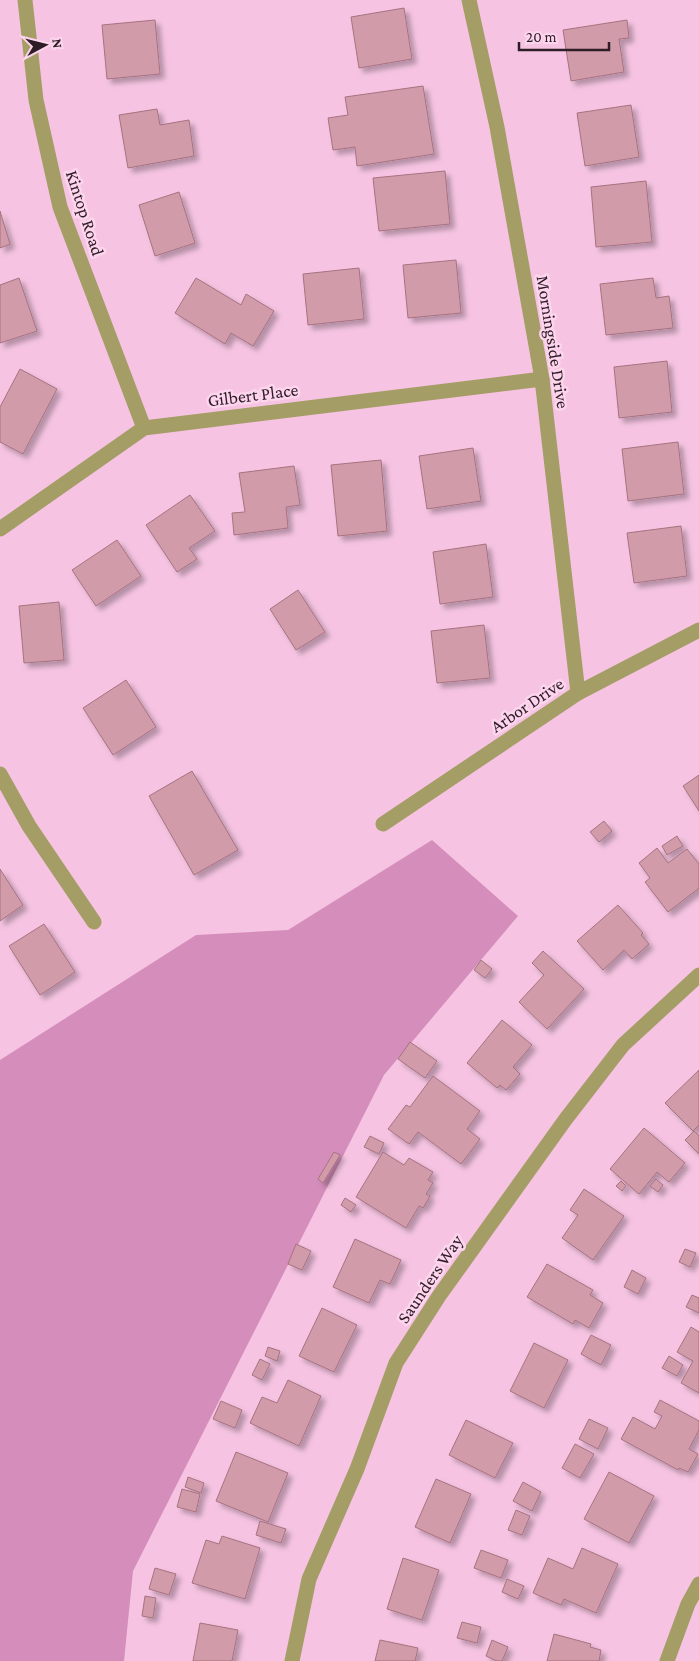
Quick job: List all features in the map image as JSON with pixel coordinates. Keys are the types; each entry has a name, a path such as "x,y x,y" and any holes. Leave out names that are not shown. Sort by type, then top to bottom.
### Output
{"street":[{"name":"Kintop Road","path":"26,0 36,100 60,207 144,428"},
{"name":"Morningside Drive","path":"469,0 497,127 542,379 578,693"},
{"name":"Gilbert Place","path":"0,529 144,428 542,379"},
{"name":"Arbor Drive","path":"383,824 578,693 699,630"},
{"path":"0,774 29,826 94,922"},
{"name":"Saunders Way","path":"292,1661 309,1579 357,1469 396,1363 439,1296 565,1120 623,1045 699,975"},
{"path":"668,1661 688,1604 699,1584"}],"shaded area":[{"path":"432,840 518,916 384,1075 133,1571 124,1661 0,1661 0,1060 196,935 288,930"}],"building":[{"path":"404,8 412,59 359,68 351,17"},
{"path":"155,20 160,74 107,79 102,25"},
{"path":"627,20 629,38 619,39 624,72 571,81 563,30"},
{"path":"423,86 434,154 357,166 355,147 333,150 328,118 348,115 345,97"},
{"path":"631,105 639,157 585,166 577,113"},
{"path":"157,109 160,125 189,120 194,156 128,168 119,115"},
{"path":"445,171 450,224 379,231 373,178"},
{"path":"646,181 652,242 596,247 591,187"},
{"path":"179,192 195,243 155,256 139,205"},
{"path":"0,211 10,244 0,248"},
{"path":"456,260 461,313 408,318 403,265"},
{"path":"359,268 364,319 308,325 303,274"},
{"path":"19,278 37,331 0,343 0,285"},
{"path":"196,278 241,305 246,294 274,311 253,346 231,333 225,344 175,313"},
{"path":"653,278 656,298 669,296 673,328 606,335 600,284"},
{"path":"667,361 672,412 619,418 614,367"},
{"path":"20,369 57,389 23,454 0,442 0,407"},
{"path":"678,442 684,494 628,501 622,449"},
{"path":"473,448 481,501 427,509 419,456"},
{"path":"381,460 387,531 338,536 331,465"},
{"path":"294,466 300,505 286,507 288,528 234,535 232,513 245,512 239,473"},
{"path":"190,495 215,531 189,548 197,559 177,572 146,525"},
{"path":"681,526 687,576 634,583 627,533"},
{"path":"117,540 141,576 96,606 72,570"},
{"path":"486,544 493,597 440,604 433,552"},
{"path":"298,590 325,632 296,650 270,609"},
{"path":"59,602 64,660 24,663 19,606"},
{"path":"484,625 490,678 437,683 431,631"},
{"path":"126,680 156,727 113,755 83,708"},
{"path":"192,771 238,850 194,875 149,796"},
{"path":"699,775 699,811 683,786"},
{"path":"604,821 612,831 599,842 590,832"},
{"path":"677,836 683,846 667,855 662,846"},
{"path":"657,848 668,863 687,849 699,864 699,888 668,912 645,882 650,878 639,863"},
{"path":"0,869 23,905 0,921"},
{"path":"618,905 643,933 641,935 649,944 632,959 624,950 603,970 577,941"},
{"path":"44,924 75,972 40,995 9,946"},
{"path":"543,951 584,989 547,1029 519,1002 544,975 532,963"},
{"path":"481,960 492,969 485,978 474,970"},
{"path":"502,1020 532,1045 513,1067 520,1074 506,1090 500,1085 497,1088 467,1063"},
{"path":"410,1042 437,1061 425,1078 398,1059"},
{"path":"699,1070 699,1125 693,1131 665,1103"},
{"path":"433,1076 480,1111 467,1129 480,1139 461,1164 418,1132 409,1144 388,1129 406,1105 410,1107"},
{"path":"644,1128 685,1163 669,1182 657,1172 639,1194 610,1169"},
{"path":"694,1131 699,1136 699,1154 685,1140"},
{"path":"370,1136 384,1143 379,1154 364,1147"},
{"path":"334,1152 340,1155 323,1183 318,1179"},
{"path":"383,1152 404,1165 409,1158 433,1172 428,1180 433,1183 426,1194 430,1196 423,1208 419,1206 406,1228 356,1197"},
{"path":"656,1179 663,1185 658,1192 650,1186"},
{"path":"621,1181 626,1186 622,1191 616,1186"},
{"path":"584,1189 624,1216 593,1260 562,1238 578,1215 570,1210"},
{"path":"345,1198 356,1205 351,1212 341,1205"},
{"path":"355,1239 401,1260 390,1284 380,1280 369,1303 333,1287"},
{"path":"296,1244 311,1251 302,1270 288,1264"},
{"path":"685,1249 696,1253 690,1267 679,1262"},
{"path":"547,1264 593,1290 590,1295 603,1303 589,1328 575,1320 573,1324 527,1297"},
{"path":"632,1270 646,1278 638,1294 624,1287"},
{"path":"692,1295 699,1298 699,1313 686,1307"},
{"path":"322,1308 357,1325 334,1372 299,1356"},
{"path":"691,1327 699,1332 699,1393 681,1383 693,1361 677,1352"},
{"path":"591,1335 611,1345 601,1365 581,1354"},
{"path":"534,1343 568,1360 544,1408 510,1391"},
{"path":"268,1347 280,1351 277,1361 265,1356"},
{"path":"669,1356 683,1365 677,1376 662,1368"},
{"path":"260,1359 270,1364 262,1380 252,1375"},
{"path":"288,1380 321,1396 299,1446 250,1423 262,1397 277,1403"},
{"path":"660,1400 699,1421 699,1430 689,1449 698,1454 688,1472 679,1468 678,1470 621,1439 633,1417 655,1429 662,1416 654,1412"},
{"path":"221,1401 242,1410 235,1428 213,1419"},
{"path":"589,1419 608,1428 598,1449 579,1439"},
{"path":"466,1420 513,1443 495,1478 449,1455"},
{"path":"575,1444 594,1454 580,1478 562,1468"},
{"path":"236,1452 288,1473 268,1522 216,1501"},
{"path":"609,1472 654,1496 629,1543 584,1519"},
{"path":"188,1477 204,1483 201,1493 185,1487"},
{"path":"436,1479 471,1494 450,1543 415,1527"},
{"path":"523,1482 541,1492 532,1511 513,1501"},
{"path":"182,1489 200,1494 196,1512 177,1507"},
{"path":"516,1510 530,1516 522,1535 508,1530"},
{"path":"260,1521 286,1529 281,1543 256,1535"},
{"path":"222,1536 260,1548 245,1599 192,1583 206,1540 219,1544"},
{"path":"582,1548 618,1564 596,1613 564,1599 561,1605 533,1593 548,1558 573,1569"},
{"path":"481,1550 508,1560 501,1578 474,1568"},
{"path":"403,1558 439,1570 422,1620 387,1609"},
{"path":"155,1568 176,1574 169,1595 149,1589"},
{"path":"507,1579 524,1586 518,1599 502,1592"},
{"path":"145,1596 156,1598 153,1618 142,1616"},
{"path":"462,1622 481,1627 477,1643 457,1638"},
{"path":"200,1623 238,1630 232,1661 193,1661"},
{"path":"554,1634 591,1644 590,1647 601,1650 599,1661 547,1661"},
{"path":"380,1640 418,1648 415,1661 375,1661"},
{"path":"492,1640 508,1647 502,1661 486,1656"}]}
